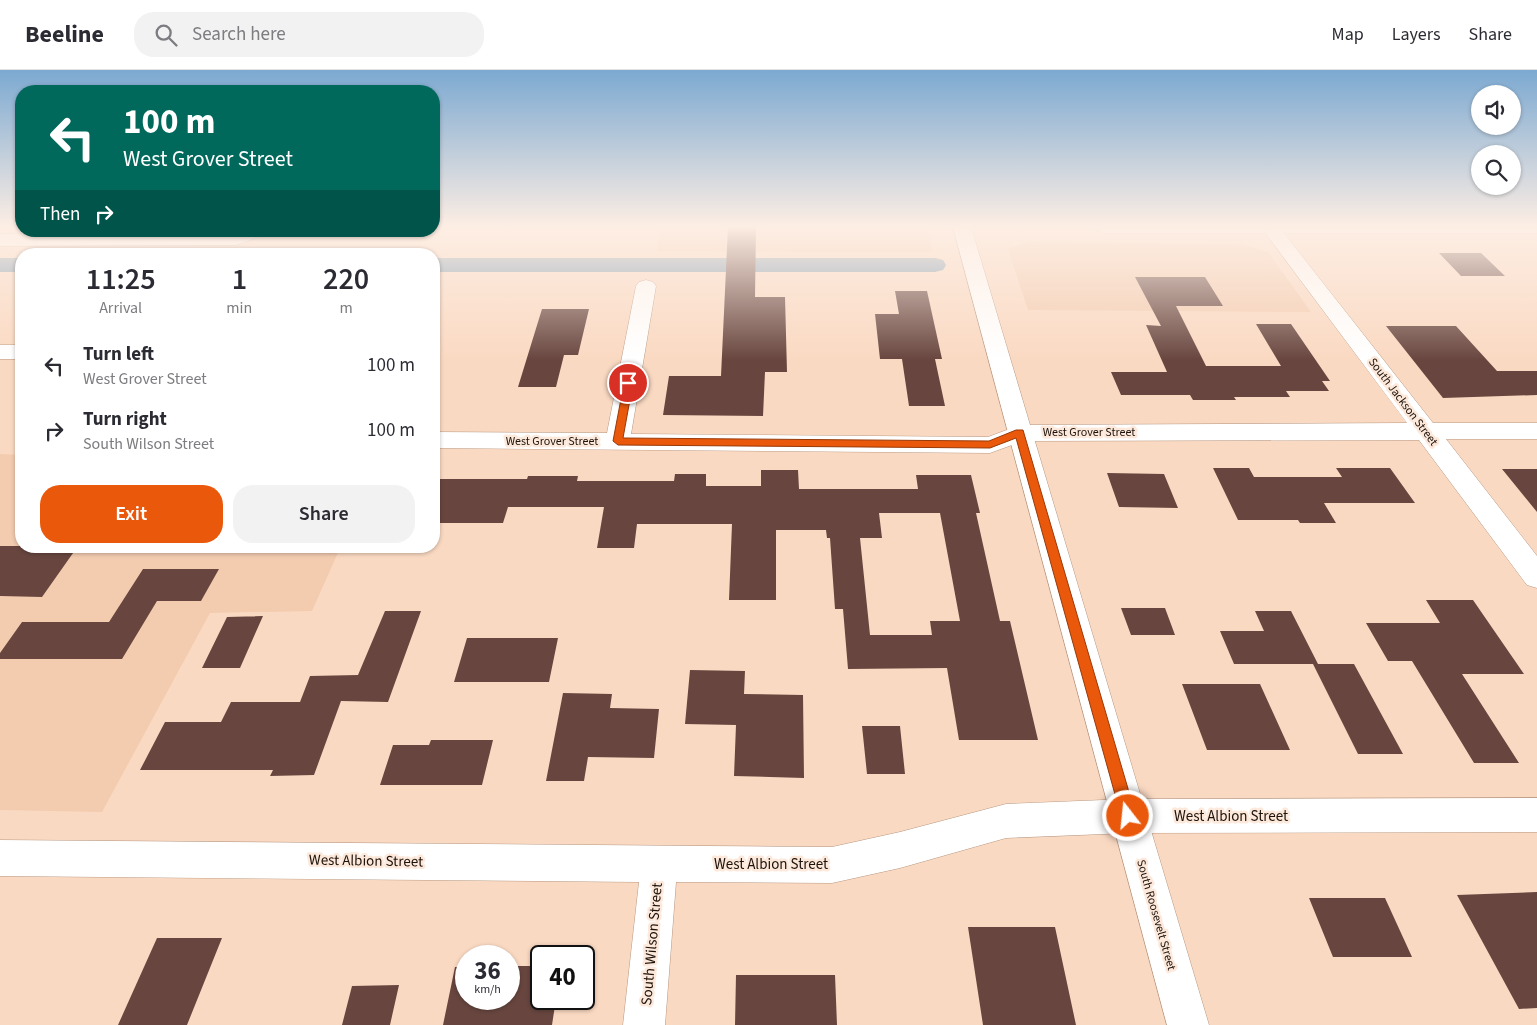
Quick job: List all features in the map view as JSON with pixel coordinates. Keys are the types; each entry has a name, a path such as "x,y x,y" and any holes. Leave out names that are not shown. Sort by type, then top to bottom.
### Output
{"street":[{"name":"South Roosevelt Street","path":"975,272 1188,1025"},
{"name":"South Jackson Street","path":"1304,272 1537,576"},
{"path":"618,441 646,286"},
{"path":"0,352 15,352"},
{"name":"West Grover Street","path":"440,440 990,445 1020,432 1537,431"},
{"name":"West Albion Street","path":"0,858 832,865 900,850 1006,821 1128,816 1537,815"},
{"name":"South Wilson Street","path":"644,1025 659,864"}],"shaded area":[{"path":"1015,272 1282,272 1311,312 1028,310"},
{"path":"0,454 15,455 15,553 338,553 312,611 210,613 102,812 0,810"}],"building":[{"path":"726,272 755,272 755,297 785,297 787,372 765,372 763,416 663,415 669,376 721,376"},
{"path":"1457,272 1500,272 1505,276 1461,276"},
{"path":"1135,277 1205,277 1223,306 1176,306 1206,366 1281,366 1256,324 1291,324 1330,381 1322,381 1329,391 1286,391 1290,397 1234,397 1236,400 1193,400 1190,395 1121,395 1111,372 1167,372 1146,325 1161,326"},
{"path":"895,291 927,291 942,359 935,359 945,406 909,406 902,359 880,359 875,314 899,314"},
{"path":"542,309 589,309 578,355 564,355 556,387 518,387"},
{"path":"1386,326 1456,326 1497,371 1537,371 1537,395 1443,398"},
{"path":"1213,468 1249,468 1254,477 1342,477 1336,468 1390,468 1415,503 1324,503 1336,523 1300,523 1298,520 1238,520"},
{"path":"1502,469 1537,469 1537,512"},
{"path":"761,470 798,470 799,489 918,489 916,475 971,475 980,513 976,513 1000,621 1010,621 1038,740 959,740 947,668 848,669 843,609 835,609 830,538 827,538 826,530 776,530 776,600 729,600 732,524 637,524 634,548 597,548 604,507 508,507 503,523 440,523 440,479 527,479 528,476 578,476 577,481 674,481 675,474 706,474 706,486 761,486","holes":["879,513 940,513 960,621 930,621 932,635 870,635 860,538 882,538"]},
{"path":"1107,473 1164,474 1178,508 1119,507"},
{"path":"0,546 15,546 15,553 73,553 42,597 0,596"},
{"path":"143,569 219,569 201,601 157,601 122,659 0,659 0,653 22,622 109,622"},
{"path":"1426,600 1473,600 1524,674 1462,674 1519,763 1474,763 1412,661 1388,661 1366,623 1440,623"},
{"path":"1121,608 1165,608 1175,635 1131,635"},
{"path":"385,611 421,611 388,702 341,701 314,775 270,776 273,770 140,770 165,722 221,722 231,702 300,702 310,676 358,675"},
{"path":"1255,611 1291,611 1318,664 1354,664 1403,754 1358,754 1313,664 1234,664 1220,631 1264,631"},
{"path":"263,616 240,668 202,668 227,617"},
{"path":"467,638 558,638 549,682 454,682"},
{"path":"690,670 745,671 744,694 803,695 804,778 734,776 736,725 685,724"},
{"path":"1182,684 1260,684 1290,750 1207,750"},
{"path":"563,693 612,694 610,708 659,709 654,758 588,757 584,781 546,781"},
{"path":"862,726 900,726 905,774 867,774"},
{"path":"431,740 493,740 482,785 380,785 393,745 429,745"},
{"path":"1537,892 1537,1008 1519,1009 1457,895"},
{"path":"1309,898 1385,898 1412,957 1333,957"},
{"path":"968,927 1055,927 1076,1025 983,1025"},
{"path":"157,938 222,938 187,1025 118,1025"},
{"path":"520,966 530,966 530,1010 554,1010 552,1025 443,1025 455,967 455,1010 520,1010"},
{"path":"736,975 835,975 837,1025 735,1025"},
{"path":"399,985 390,1025 342,1025 352,986"}],"route":[{"path":"628,383 618,441 990,445 1020,432 1128,816"}]}
